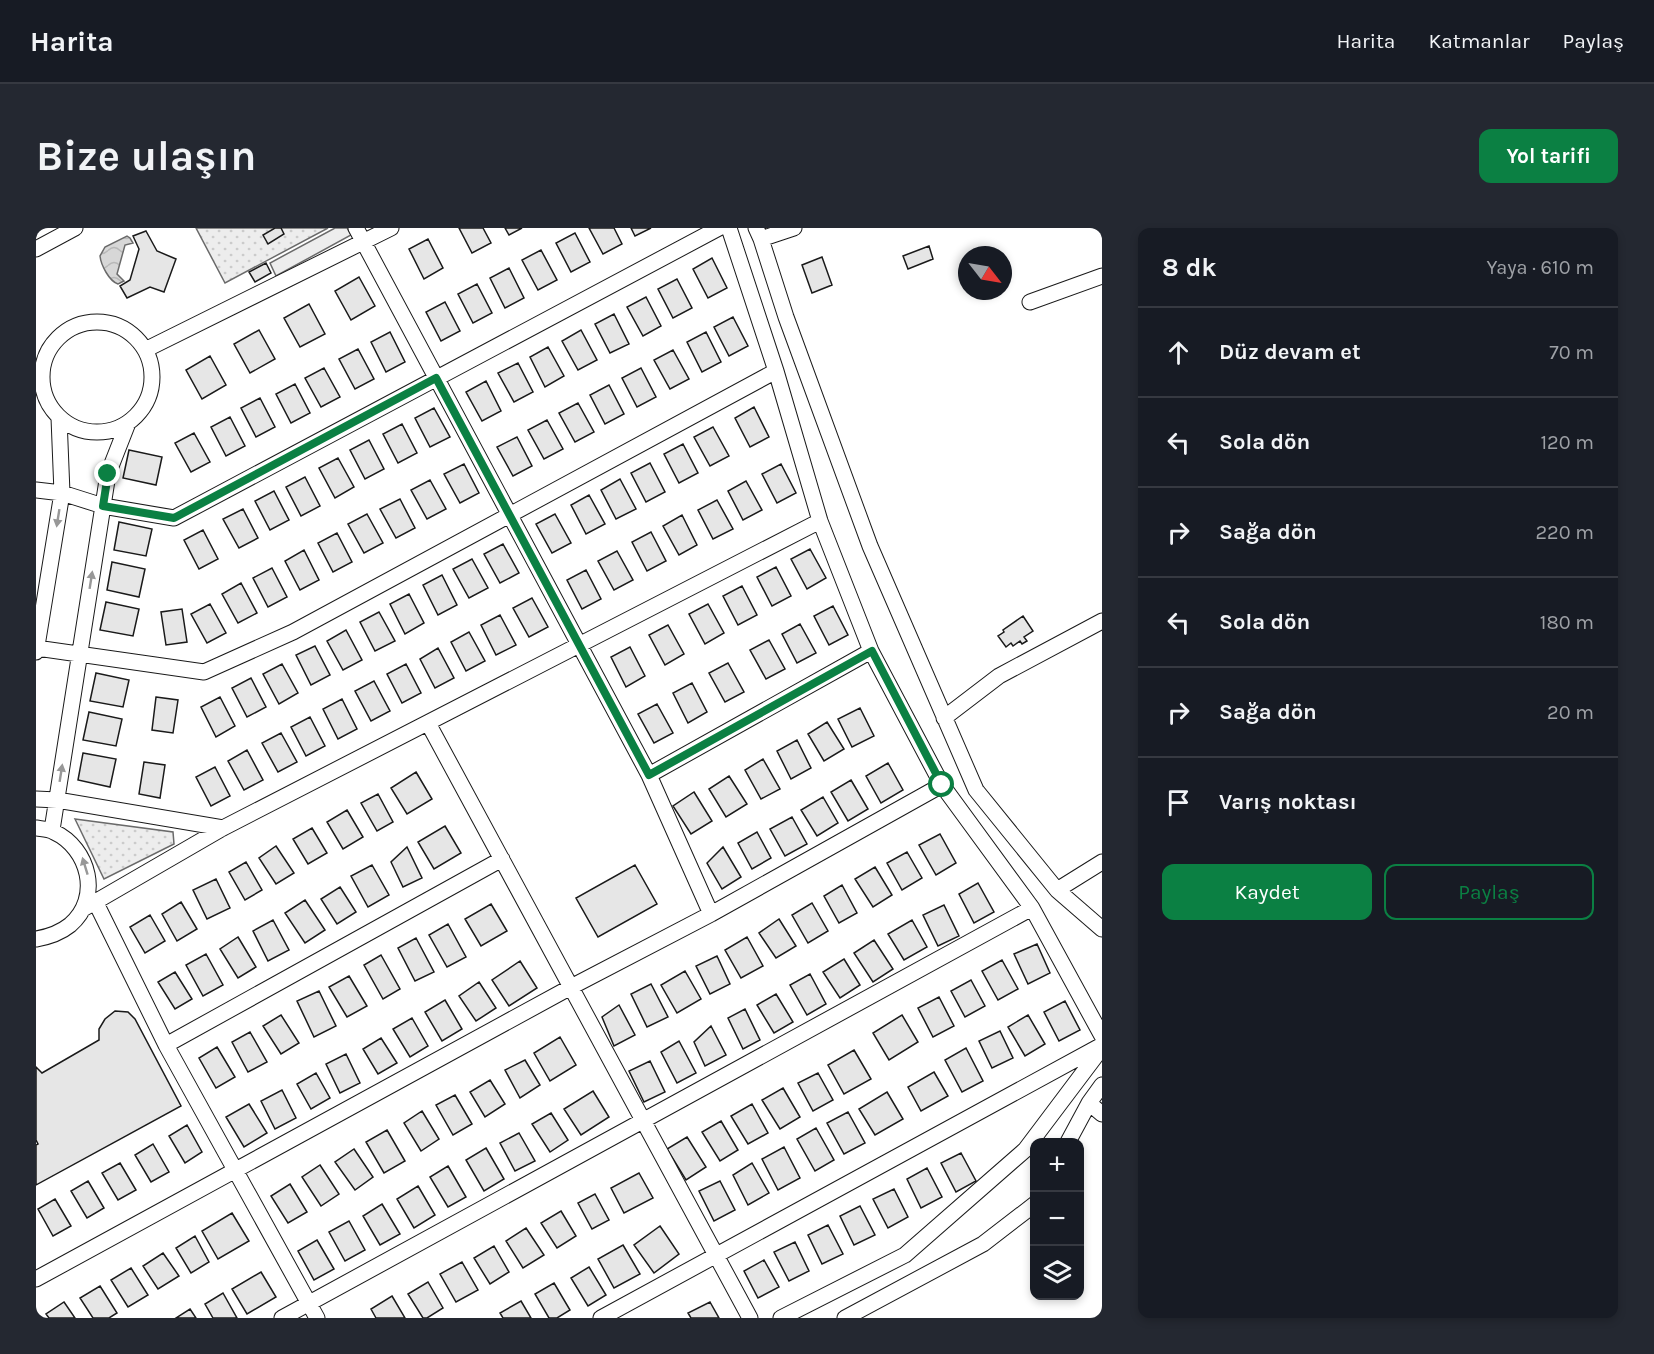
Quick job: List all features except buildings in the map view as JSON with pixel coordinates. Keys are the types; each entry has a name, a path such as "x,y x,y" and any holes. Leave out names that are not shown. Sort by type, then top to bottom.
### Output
{"street":[{"path":"36,249 75,228"},
{"path":"356,228 649,775 711,914"},
{"path":"145,350 391,228"},
{"path":"36,490 62,493 103,506 174,518 719,228"},
{"path":"729,228 776,371 820,521 872,651 942,785 1032,908 1102,1036"},
{"path":"794,228 758,233 786,317 870,546 944,718 976,790 1057,890 1102,929"},
{"path":"1030,302 1102,276"},
{"path":"52,830 108,474 128,423 142,408 150,390 151,370 145,350 134,337 120,327 104,323 87,323 71,329 42,351 38,379 49,406 59,418 75,428 93,432 111,431 128,423"},
{"path":"59,418 62,493 36,649 204,672 293,632 776,371"},
{"path":"36,939 56,934 71,924 89,905 222,828 820,521"},
{"path":"944,718 999,676 1102,621"},
{"path":"649,775 872,651"},
{"path":"428,723 750,1318"},
{"path":"36,1279 571,987 711,914 942,785"},
{"path":"36,799 57,800 222,828"},
{"path":"36,828 52,830 68,840 81,854 88,872 89,905 317,1318"},
{"path":"166,1045 502,859"},
{"path":"1057,890 1102,862"},
{"path":"282,1318 1032,908"},
{"path":"601,1318 1102,1046"},
{"path":"781,1318 905,1255 1025,1150 1102,1046"},
{"path":"1071,1138 1089,1103 1102,1085"},
{"path":"1089,1103 1102,1114"},
{"path":"845,1318 983,1244 1030,1208"}],"shaded area":[{"path":"196,228 328,228 225,283"},
{"path":"335,228 347,228 351,235 276,276 270,263"},
{"path":"75,819 173,832 174,844 104,879"}],"water":[{"path":"127,236 133,243 125,245 117,274 124,281 118,284 106,272 100,256 105,247"}],"route":[{"path":"108,474 103,506 174,518 436,378 649,775 872,651 942,785"}]}
